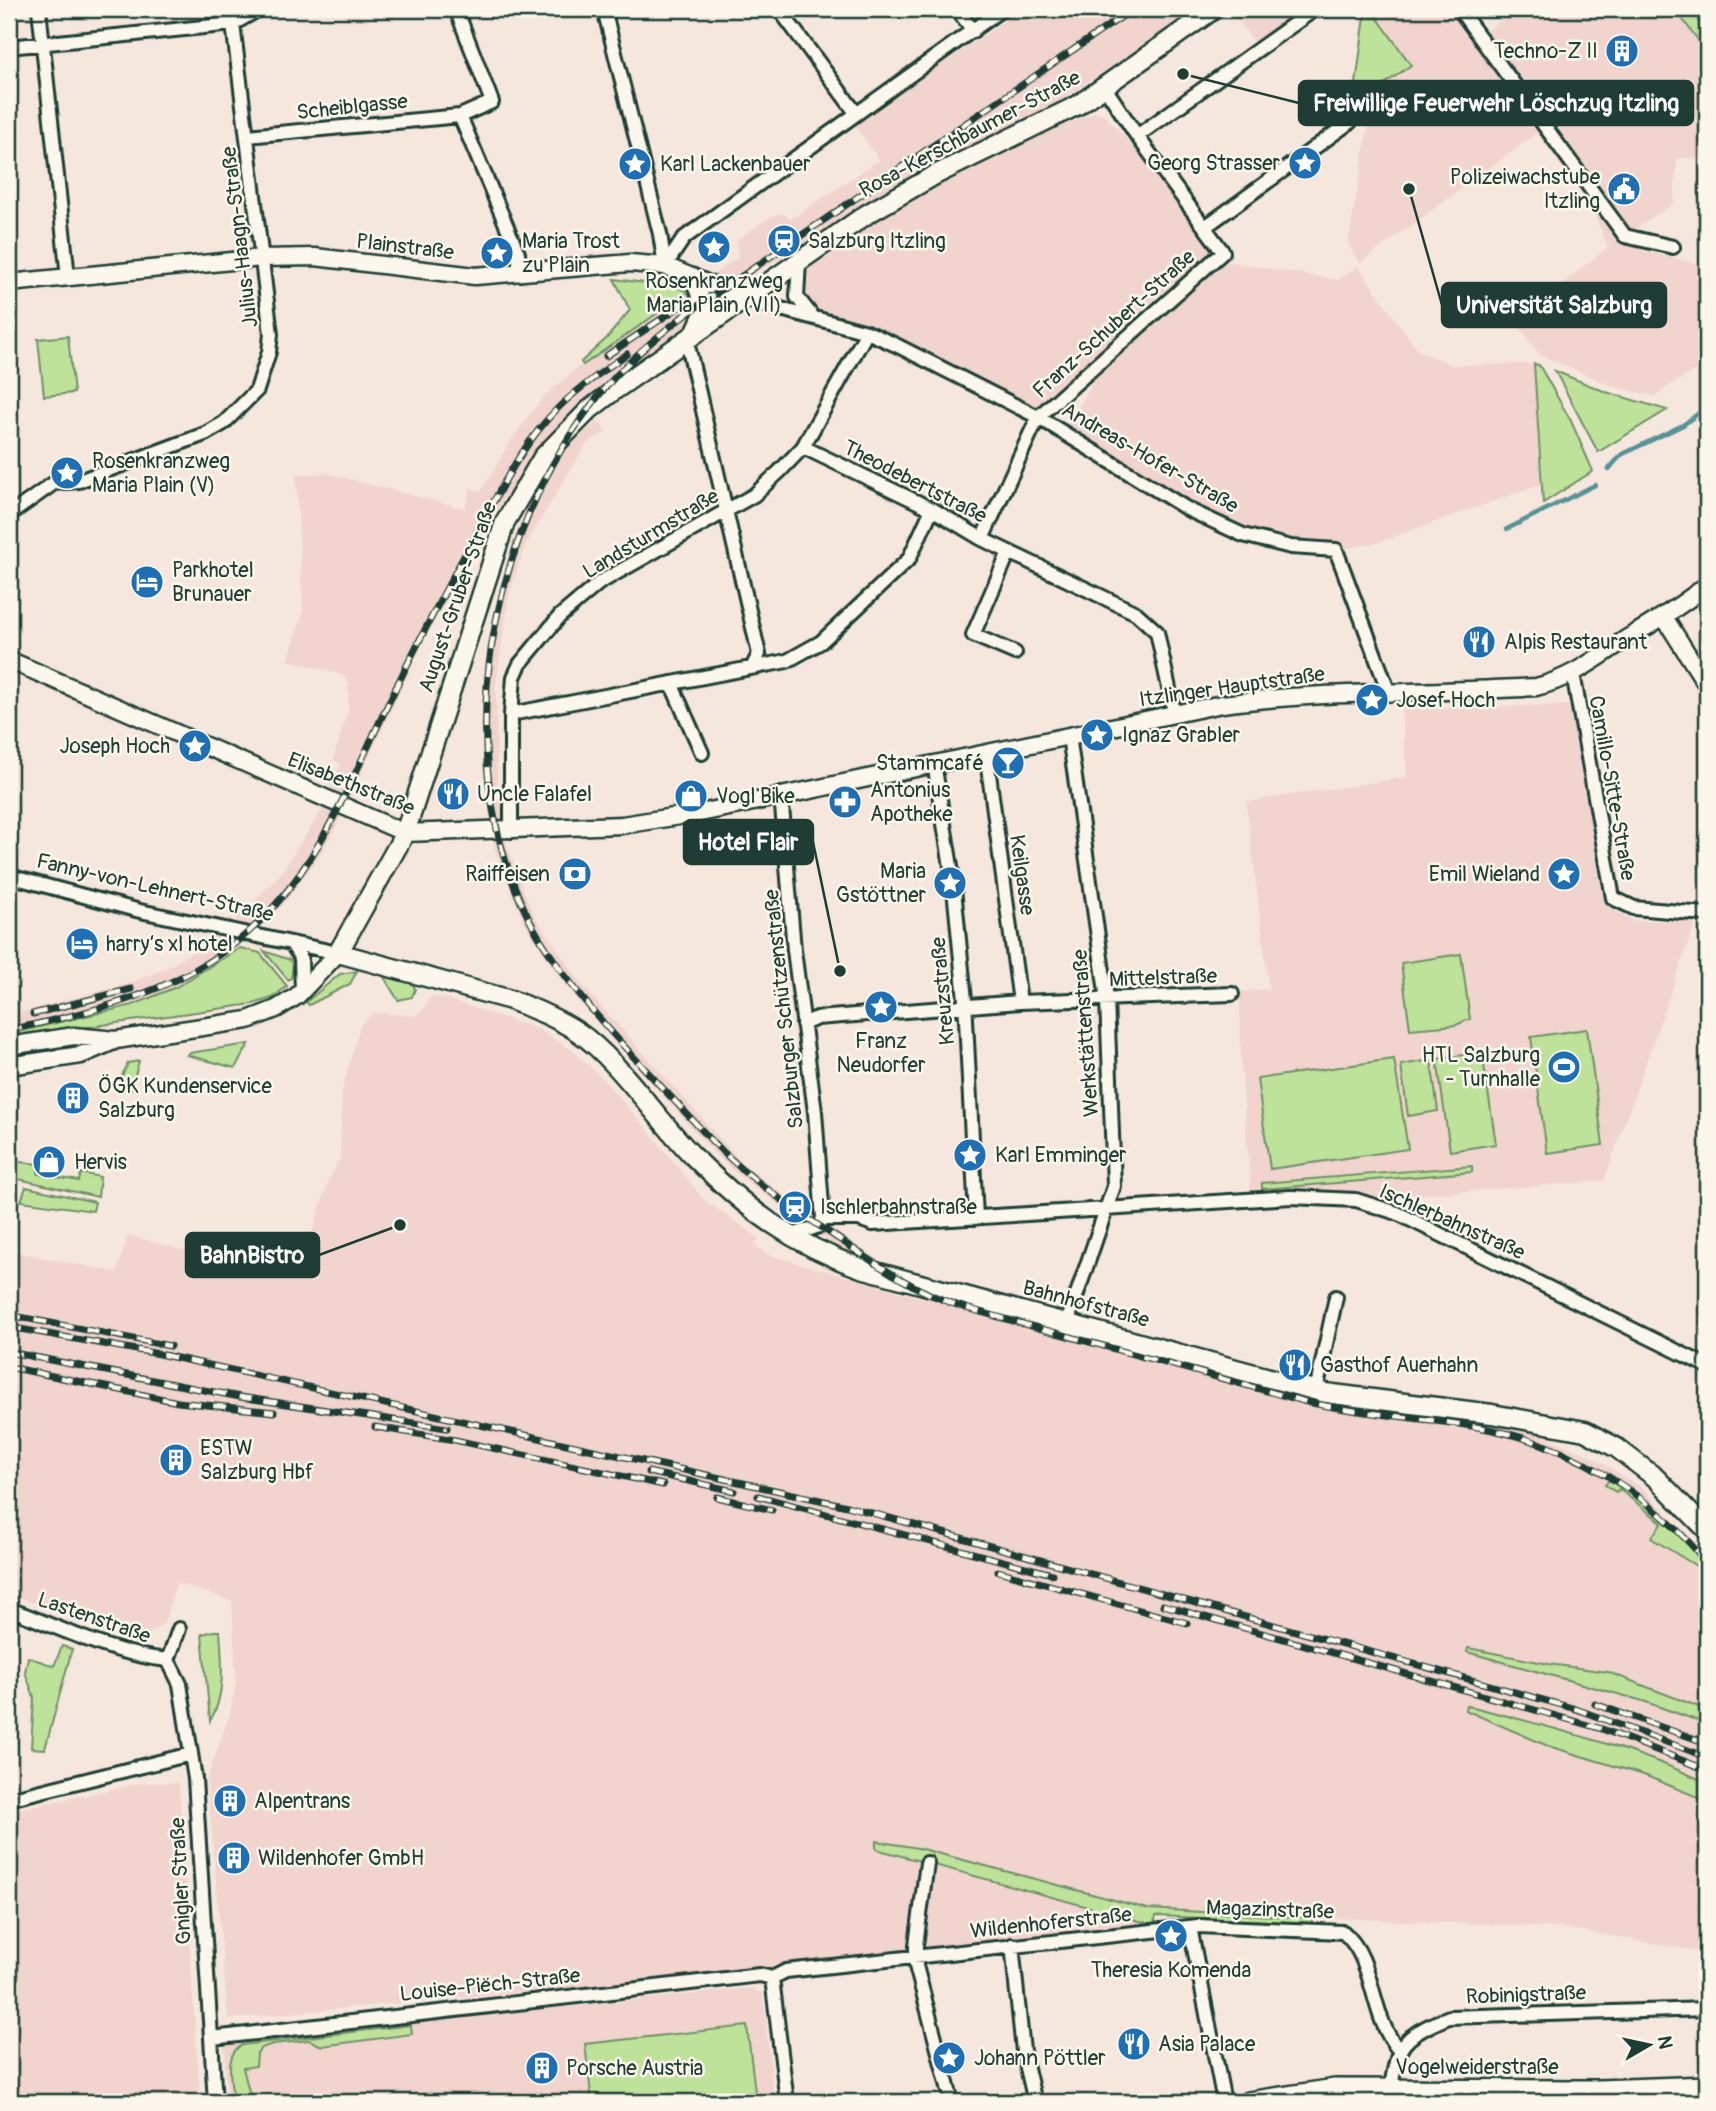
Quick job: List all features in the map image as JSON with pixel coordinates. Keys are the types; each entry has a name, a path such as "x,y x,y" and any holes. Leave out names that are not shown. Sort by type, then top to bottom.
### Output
{"main road":[{"name":"Rosa-Kerschbaumer-Straße","path":"747,300 799,261 897,196 1043,125 1214,9"},
{"name":"August-Gruber-Straße","path":"338,954 405,833 496,544 515,500 543,457 589,410 747,300"},
{"name":"Fanny-von-Lehnert-Straße","path":"338,954 511,1000"},
{"name":"Bahnhofstraße","path":"511,1000 559,1021 590,1042 693,1156 746,1205 773,1227 822,1254 861,1268 1316,1391 1518,1418 1585,1431 1617,1448 1656,1478 1707,1530"},
{"name":"Vogelweiderstraße","path":"1248,2102 1335,2089 1389,2096 1707,2086"}],"street":[{"path":"39,9 68,277"},
{"path":"9,47 239,16 259,9"},
{"name":"Scheiblgasse","path":"247,136 460,116 492,102 456,9"},
{"path":"604,9 660,234 665,266"},
{"path":"779,9 856,113"},
{"path":"957,9 973,31"},
{"path":"665,266 684,238 1002,9"},
{"path":"1136,136 1315,9"},
{"path":"1459,9 1625,236 1673,247"},
{"name":"Julius-Haagn-Straße","path":"9,515 54,484 79,481 215,430 248,402 264,372 271,334 247,136 239,16"},
{"name":"Franz-Schubert-Straße","path":"1038,417 1223,252 1136,136 1104,86"},
{"path":"460,116 518,253 520,274"},
{"name":"Franz-Schubert-Straße","path":"1205,227 1350,122"},
{"name":"Plainstraße","path":"9,283 262,258 315,257 475,276 630,263 665,266"},
{"path":"799,261 795,289 797,297 813,317"},
{"name":"Andreas-Hofer-Straße","path":"665,266 747,300 867,332 1038,417 1189,510 1243,536 1291,547 1336,550 1388,691"},
{"path":"693,276 705,309 703,320 689,340 759,654 753,666"},
{"name":"Landsturmstraße","path":"511,831 510,714 514,677 520,664 560,616 599,583 754,495 803,447 867,332"},
{"path":"982,539 1038,417"},
{"name":"Theodebertstraße","path":"803,447 932,509 982,539 1136,613 1157,632 1174,712"},
{"path":"510,714 787,661 821,642 909,559 932,509"},
{"path":"1009,552 973,635 1015,653"},
{"name":"Itzlinger Hauptstraße","path":"781,794 1174,712 1281,696 1536,687 1556,682 1573,673 1664,617 1707,585"},
{"path":"1664,617 1707,685"},
{"name":"Elisabethstraße","path":"9,660 405,833 622,825 705,812 781,794"},
{"name":"Camillo-Sitte-Straße","path":"1573,673 1613,898 1634,908 1705,914"},
{"path":"671,683 702,753"},
{"name":"Werkstättenstraße","path":"1067,1323 1103,1209 1114,1186 1107,999 1069,736"},
{"name":"Keilgasse","path":"986,752 1020,1002"},
{"name":"Kreuzstraße","path":"934,764 953,879 965,1007 976,1218"},
{"name":"Salzburger Schützenstraße","path":"781,794 803,1024 815,1112 822,1254"},
{"name":"Fanny-von-Lehnert-Straße","path":"9,876 140,911 338,954"},
{"name":"Fanny-von-Lehnert-Straße","path":"291,943 301,958 302,992"},
{"path":"9,1046 74,1036 116,1040 248,1020 276,1009 302,992 338,954"},
{"name":"Mittelstraße","path":"803,1024 817,1018 1020,1002 1232,995"},
{"path":"9,1066 81,1055 116,1040"},
{"name":"Ischlerbahnstraße","path":"790,1236 821,1223 859,1219 873,1224 1291,1197 1356,1200 1397,1213 1707,1366"},
{"path":"1316,1391 1336,1297"},
{"name":"Lastenstraße","path":"9,1609 104,1644 152,1659 168,1660"},
{"path":"168,1660 179,1629"},
{"name":"Gnigler Straße","path":"168,1660 180,1684 191,1754 215,2102"},
{"path":"9,1798 191,1754"},
{"path":"927,1863 916,1956 952,2102"},
{"path":"1190,1927 1224,2102"},
{"name":"Wildenhoferstraße","path":"772,1978 786,1971 1190,1927"},
{"name":"Magazinstraße","path":"1190,1927 1343,1932 1353,1940 1361,1955 1385,2034 1398,2049"},
{"path":"1012,1945 1023,2051 1035,2102"},
{"name":"Louise-Piëch-Straße","path":"212,2038 760,1975 772,1978"},
{"path":"772,1978 788,2102"},
{"name":"Robinigstraße","path":"1398,2049 1416,2030 1448,2017 1707,2009"},
{"path":"1389,2096 1398,2049"}],"shaded area":[{"path":"1021,9 1198,9 1049,108 895,183 790,253 751,274 726,300 621,374 577,438 598,421 606,432 586,444 560,487 525,546 509,595 496,683 497,779 507,845 534,915 582,985 740,1161 807,1213 899,1273 1321,1399 1485,1422 1537,1433 1593,1457 1642,1488 1707,1554 1707,1953 1566,1928 1149,1910 1154,1925 881,1959 228,2019 207,1779 230,1713 236,1683 232,1601 176,1583 164,1624 138,1641 9,1594 9,1251 117,1272 128,1235 297,1281 328,1182 340,1158 342,1092 360,1025 374,1012 413,1016 422,1011 431,996 538,1029 572,1050 600,1076 648,1130 704,1200 759,1238 754,1244 766,1254 925,1299 838,1248 741,1177 716,1155 577,999 547,960 523,920 495,850 484,762 483,701 487,647 511,545 543,470 579,406 531,456 490,521 427,634 334,831 316,861 282,905 239,947 195,976 155,997 84,1018 9,1034 9,1015 128,984 168,967 204,945 234,922 279,876 322,810 341,763 333,760 348,710 349,685 346,678 339,674 288,660 303,613 296,475 326,473 465,509 471,488 481,492 511,440 544,396 579,367 738,257 736,241 768,218 782,213 791,219 879,160 855,125"},
{"path":"1242,9 1327,9 1262,53 1234,15"},
{"path":"1364,9 1448,9 1470,41 1519,9 1707,9 1707,158 1677,158 1674,203 1634,230 1643,251 1707,266 1707,362 1654,396 1615,387 1540,355 1515,321 1608,247 1590,204 1537,133 1360,263 1348,245 1370,117 1355,126 1353,102"},
{"path":"1094,112 1103,114 1141,154 1213,251 1125,324 1038,417 945,369 812,317 797,282 818,256 843,238 934,184"},
{"path":"1225,261 1338,280 1358,266 1418,351 1452,365 1534,364 1540,485 1379,542 1336,550 1243,535 1064,432 1107,359"},
{"path":"1570,705 1602,895 1611,908 1634,921 1696,921 1604,1181 1375,1198 1335,1189 1251,1192 1241,1065 1240,992 1269,989 1246,802 1407,777 1401,708"},
{"path":"143,1783 179,1783 200,2102 9,2102 9,1811"},
{"path":"752,1988 763,1994 774,2102 227,2102 224,2042"}],"green space":[{"path":"1366,9 1371,9 1411,65 1379,88 1384,95 1362,111 1354,99"},
{"path":"1675,9 1703,9 1695,12 1704,39 1698,40"},
{"path":"614,279 677,287 688,292 583,365 581,362 607,338 630,310"},
{"path":"68,336 74,393 44,396 38,339"},
{"path":"1534,364 1539,365 1571,421 1593,471 1543,503"},
{"path":"1555,371 1606,392 1667,410 1598,452"},
{"path":"240,948 260,953 287,986 272,998 253,1004 9,1038 9,1034 133,1005 176,987"},
{"path":"264,951 290,960 293,966 291,978 288,980"},
{"path":"1461,954 1470,1019 1456,1025 1410,1029 1401,963"},
{"path":"357,971 350,984 309,1005 306,1002 340,974"},
{"path":"384,977 412,982 415,989 412,997 398,1000"},
{"name":"HTL Salzburg - Turnhalle","path":"1587,1029 1603,1145 1547,1153 1531,1037"},
{"path":"249,1044 235,1068 187,1055 189,1053"},
{"path":"1482,1052 1496,1144 1450,1151 1437,1059"},
{"path":"1394,1059 1408,1149 1270,1169 1257,1079"},
{"path":"1431,1060 1438,1111 1408,1116 1401,1065"},
{"path":"139,1061 131,1089 126,1088 120,1080 128,1063"},
{"path":"9,1161 38,1164 38,1174 79,1181 81,1173 100,1177 98,1197 9,1177"},
{"path":"1472,1166 1472,1172 1262,1189 1262,1183"},
{"path":"26,1187 95,1202 93,1211 21,1201"},
{"path":"1609,1480 1662,1517 1686,1541 1704,1566 1698,1567 1651,1538 1662,1523 1619,1489 1616,1492 1605,1485"},
{"path":"220,1631 222,1678 219,1700 210,1721 202,1634"},
{"path":"62,1646 72,1649 45,1749 31,1748 34,1697 25,1672 28,1657 54,1666"},
{"path":"1468,1648 1608,1672 1707,1710 1707,1724 1643,1701 1467,1652"},
{"path":"1466,1705 1588,1738 1649,1758 1707,1783 1707,1801 1644,1775 1548,1746 1465,1710"},
{"path":"876,1841 918,1848 1148,1909 1312,1918 1312,1923 1156,1916 1154,1925 876,1849"},
{"path":"411,2025 412,2034 322,2046 309,2040 261,2048 257,2053 256,2066 243,2068 251,2099 233,2101 230,2077 232,2055 242,2045"},
{"path":"747,2026 755,2092 668,2102 592,2102 585,2044"}],"waterway":[{"path":"1609,469 1621,455 1683,425 1707,407"},
{"path":"1507,529 1595,485"}],"railway":[{"path":"682,317 1133,9"},
{"path":"606,356 685,303"},
{"path":"689,312 620,371 561,449 530,511 507,577 492,646 486,716 489,786 503,853 528,917 545,946 588,1005 638,1062 739,1167 862,1255 930,1294 966,1308 1303,1401 1348,1410 1483,1428 1548,1446 1578,1460 1635,1494 1685,1538 1707,1563"},
{"path":"9,1030 98,1009 155,989 209,962 259,923 280,900 316,849 346,794 434,612 523,452 546,420 560,406 627,354"},
{"path":"33,1014 131,989"},
{"path":"9,1315 170,1346"},
{"path":"9,1327 159,1354 847,1506 1576,1709 1707,1757"},
{"path":"9,1352 240,1397 447,1428"},
{"path":"9,1367 178,1402 274,1412"},
{"path":"375,1427 455,1440 663,1485"},
{"path":"648,1472 734,1491"},
{"path":"758,1496 1052,1574"},
{"path":"717,1497 772,1510"},
{"path":"998,1571 1187,1623"},
{"path":"1163,1605 1602,1729 1707,1770"},
{"path":"1595,1704 1707,1743"}],"place":[{"name":"Techno-Z II","path":"1622,51"},
{"name":"Freiwillige Feuerwehr Löschzug Itzling","path":"1183,74"},
{"name":"Georg Strasser","path":"1305,163"},
{"name":"Karl Lackenbauer","path":"635,164"},
{"name":"Universität Salzburg","path":"1409,189"},
{"name":"Polizeiwachstube Itzling","path":"1624,189"},
{"name":"Salzburg Itzling","path":"784,241"},
{"name":"Rosenkranzweg Maria Plain (VII)","path":"714,247"},
{"name":"Maria Trost zu Plain","path":"497,253"},
{"name":"Rosenkranzweg Maria Plain (V)","path":"67,473"},
{"name":"Parkhotel Brunauer","path":"147,582"},
{"name":"Alpis Restaurant","path":"1479,642"},
{"name":"Josef Hoch","path":"1372,700"},
{"name":"Ignaz Grabler","path":"1097,735"},
{"name":"Joseph Hoch","path":"195,746"},
{"name":"Stammcafé","path":"1008,763"},
{"name":"Uncle Falafel","path":"453,794"},
{"name":"Vogl Bike","path":"691,796"},
{"name":"Antonius Apotheke","path":"845,802"},
{"name":"Raiffeisen","path":"575,874"},
{"name":"Emil Wieland","path":"1564,874"},
{"name":"Maria Gstöttner","path":"950,883"},
{"name":"harry’s xl hotel","path":"82,944"},
{"name":"Hotel Flair","path":"840,971"},
{"name":"Franz Neudorfer","path":"881,1007"},
{"name":"HTL Salzburg - Turnhalle","path":"1564,1067"},
{"name":"ÖGK Kundenservice Salzburg","path":"73,1098"},
{"name":"Karl Emminger","path":"970,1155"},
{"name":"Hervis","path":"49,1162"},
{"name":"Ischlerbahnstraße","path":"795,1207"},
{"name":"BahnBistro","path":"400,1225"},
{"name":"Gasthof Auerhahn","path":"1295,1365"},
{"name":"ESTW Salzburg Hbf","path":"176,1460"},
{"name":"Alpentrans","path":"230,1801"},
{"name":"Wildenhofer GmbH","path":"234,1858"},
{"name":"Theresia Komenda","path":"1171,1936"},
{"name":"Asia Palace","path":"1134,2044"},
{"name":"Johann Pöttler","path":"949,2058"},
{"name":"Porsche Austria","path":"542,2068"}]}
